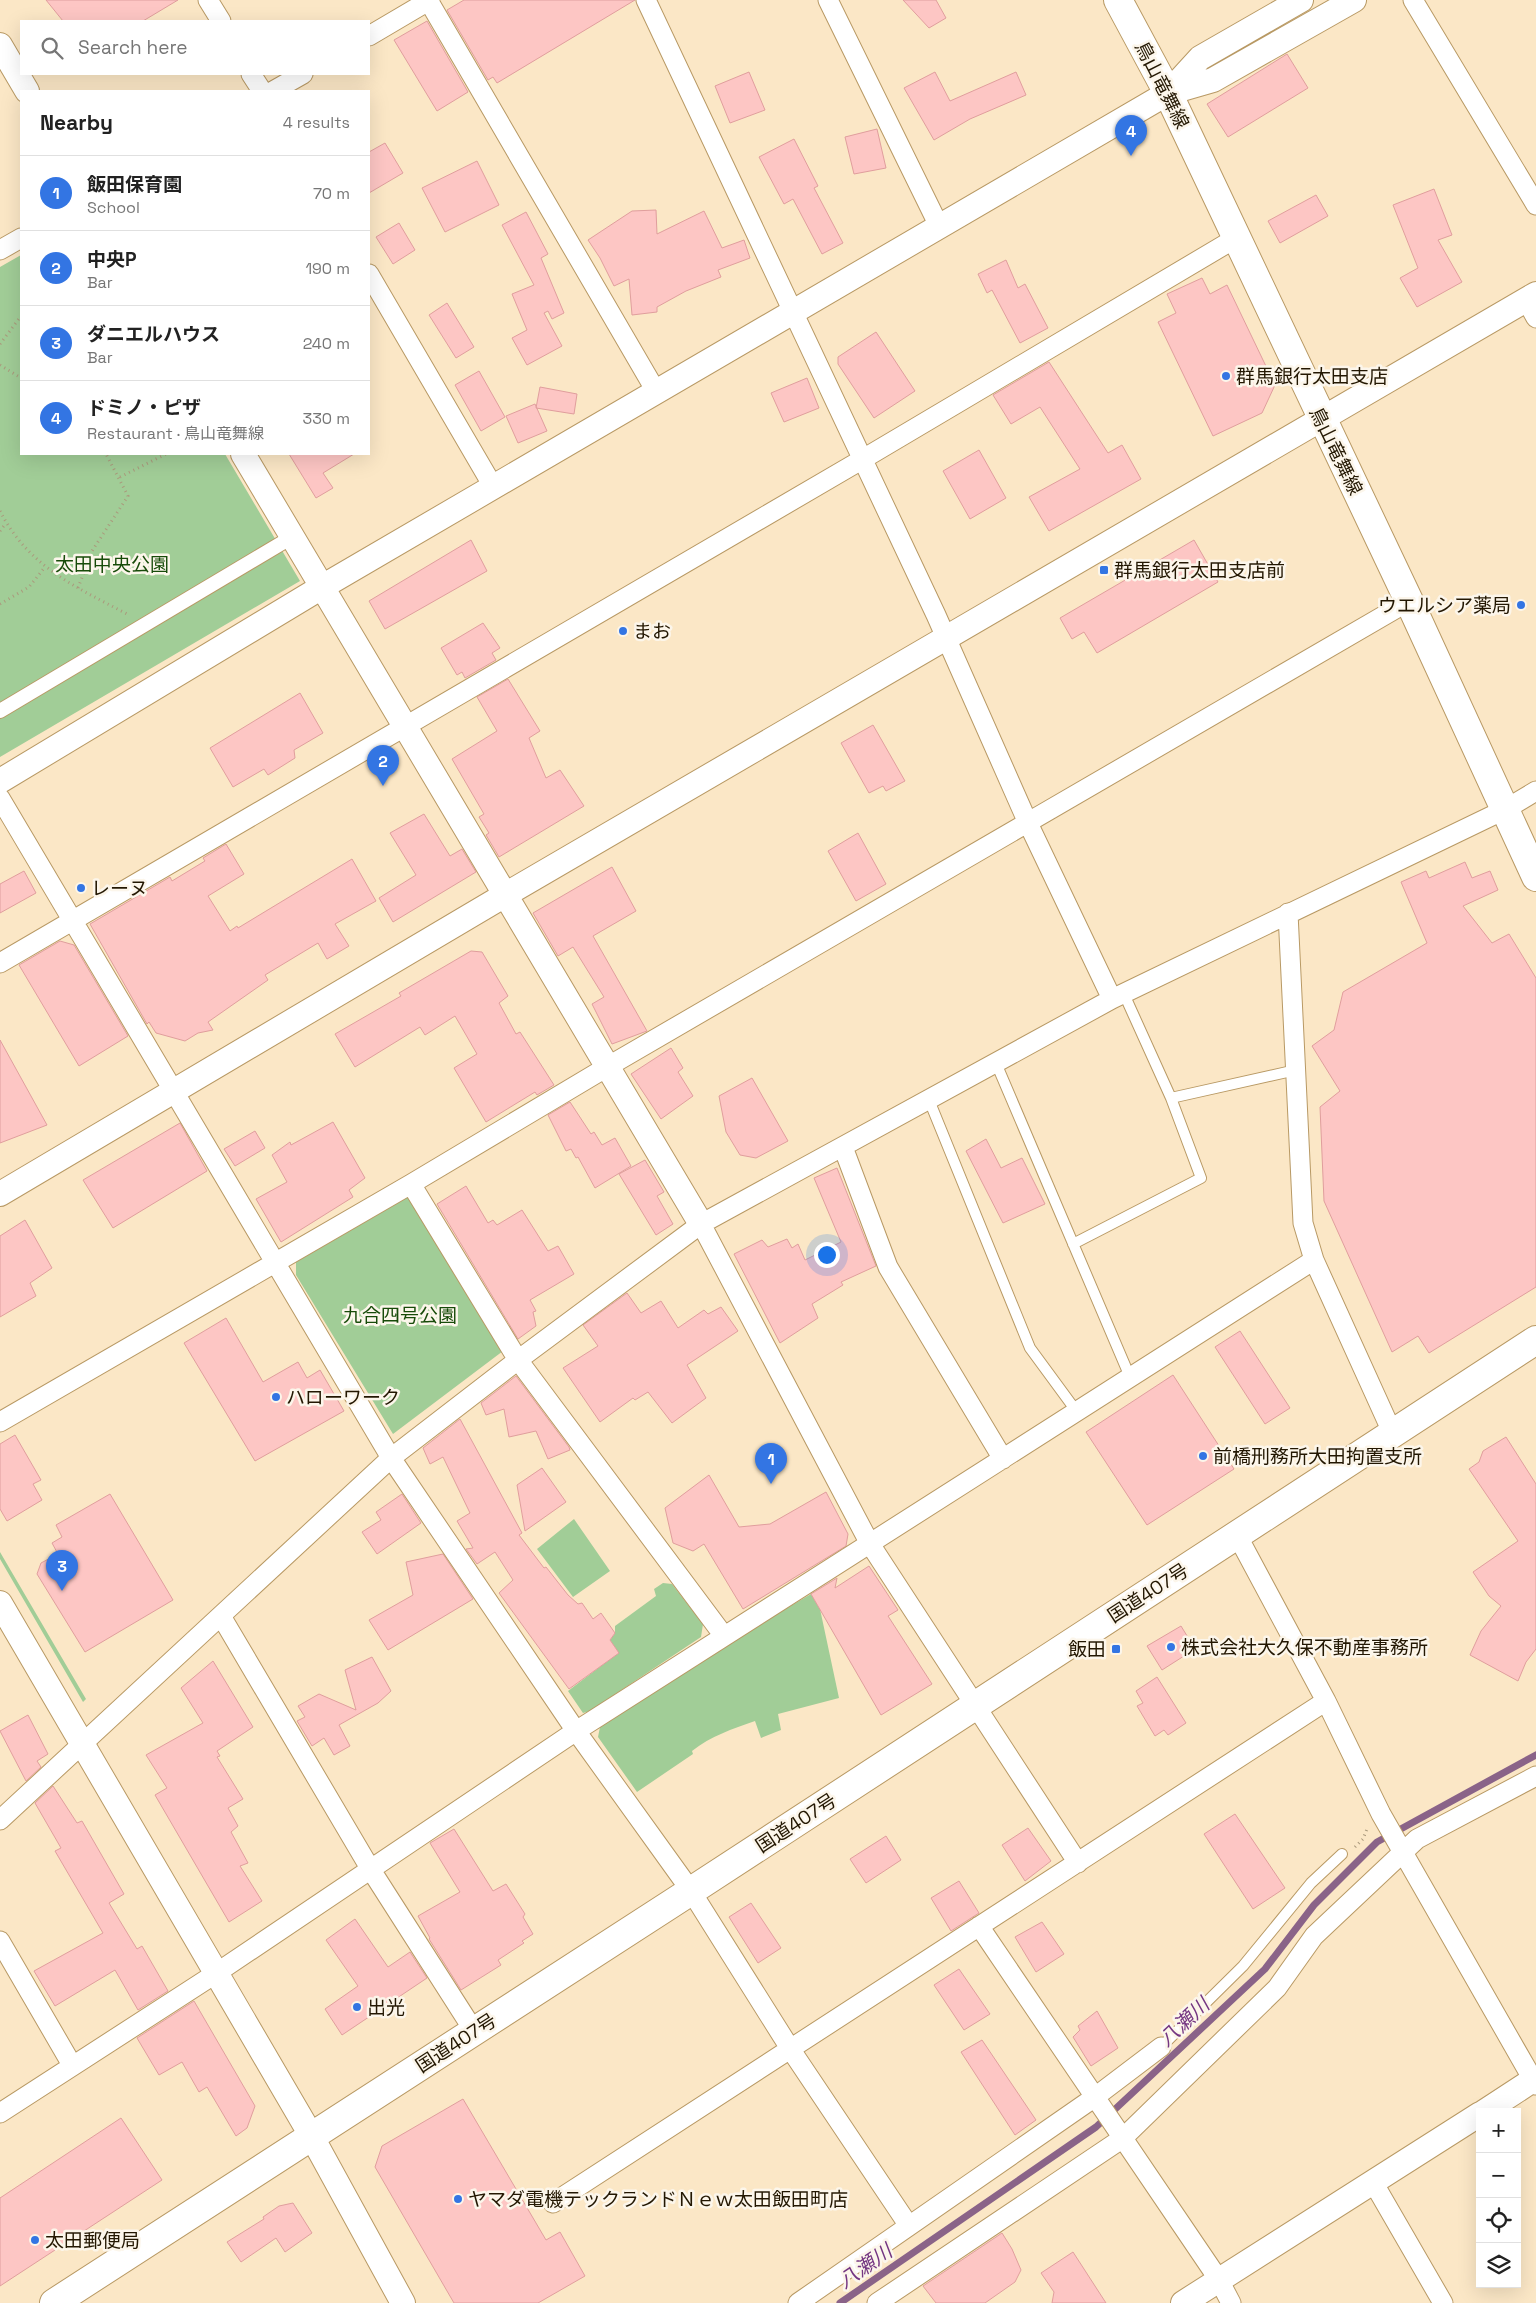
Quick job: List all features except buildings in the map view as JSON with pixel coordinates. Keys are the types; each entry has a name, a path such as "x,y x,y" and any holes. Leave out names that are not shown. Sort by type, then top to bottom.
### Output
{"main road":[{"name":"鳥山竜舞線","path":"1118,0 1168,93 1409,601 1536,877"},
{"name":"国道407号","path":"54,2303 976,1706 1237,1536 1392,1432 1536,1340"}],"street":[{"path":"208,0 219,20"},
{"path":"370,35 428,0 657,393"},
{"path":"646,0 948,638 1028,823 1118,997"},
{"path":"828,0 940,228"},
{"path":"1168,93 1200,58 1301,0"},
{"path":"0,781 322,587 657,393 794,311 940,228 1168,93 1213,80 1354,0"},
{"path":"1413,0 1536,205"},
{"path":"0,45 26,90"},
{"path":"252,75 261,90"},
{"path":"275,90 301,75"},
{"path":"0,963 864,459 1236,238"},
{"path":"0,250 20,239"},
{"path":"370,276 494,488"},
{"path":"0,1194 504,895 1322,421 1533,304"},
{"path":"244,455 701,1224 870,1544 1078,1863"},
{"path":"0,711 292,537"},
{"path":"0,1422 1409,601"},
{"path":"0,1820 83,1746 391,1458 518,1360 701,1224 1118,997 1506,809 1536,791"},
{"path":"0,798 172,1092 276,1261 391,1458 576,1731 691,1891 792,2050 909,2226"},
{"path":"1288,913 1304,1222 1314,1260 1392,1432"},
{"path":"842,1147 888,1267 1003,1459"},
{"path":"411,1184 518,1360 724,1636"},
{"path":"0,2112 215,1974 576,1731 1314,1260"},
{"path":"1237,1536 1326,1702 1381,1814 1535,2081 1491,2108"},
{"path":"0,1603 215,1974 312,2137 403,2303"},
{"path":"221,1616 371,1870 474,2032"},
{"path":"553,2203 792,2050 979,1926 1326,1702"},
{"path":"877,2303 1119,2132 1277,1988 1314,1936 1417,1838 1536,1776"},
{"path":"979,1926 1219,2280 1231,2303"},
{"path":"0,1941 72,2065"},
{"path":"798,2303 1097,2100 1160,2047"},
{"path":"1183,2303 1476,2117"},
{"path":"1373,2182 1443,2303"}],"lane":[{"path":"1073,1244 1201,1178 1171,1098 1118,997"},
{"path":"996,1063 1130,1377"},
{"path":"1171,1098 1296,1070"},
{"path":"929,1100 1030,1348 1077,1412"},
{"path":"1160,2047 1244,1966 1311,1883 1342,1854"}],"path":[{"path":"0,344 20,317"},
{"path":"0,365 20,377"},
{"path":"78,588 92,551 128,496 120,477 107,455"},
{"path":"120,477 164,455"},
{"path":"0,511 6,523 22,544 45,567 78,588 147,624"},
{"path":"0,530 6,523"},
{"path":"0,604 29,587 45,567"},
{"path":"1342,1854 1352,1850 1363,1839 1369,1822"}],"green space":[{"name":"太田中央公園","path":"20,256 20,455 226,455 300,581 0,757 0,267"},
{"name":"九合四号公園","path":"408,1197 503,1351 393,1434 296,1275 296,1262"},
{"path":"574,1519 610,1571 573,1597 537,1549"},
{"path":"0,1552 86,1699 83,1702 0,1559"},
{"path":"663,1583 672,1584 703,1624 701,1637 590,1711 583,1713 568,1691 618,1653 610,1640 615,1633 615,1626 656,1596 654,1589"},
{"path":"811,1594 820,1609 839,1698 778,1714 781,1730 761,1738 755,1721 722,1733 699,1746 692,1751 693,1754 637,1792 598,1737 600,1727 734,1639"}],"waterway":[{"name":"八瀬川","path":"840,2303 1096,2127 1265,1969 1314,1905 1377,1842 1536,1755"}],"place":[{"name":"ドミノ・ピザ","path":"1131,156"},
{"name":"群馬銀行太田支店","path":"1226,376"},
{"name":"群馬銀行太田支店前","path":"1104,570"},
{"name":"ウエルシア薬局","path":"1521,605"},
{"name":"まお","path":"623,631"},
{"name":"中央P","path":"383,786"},
{"name":"レーヌ","path":"81,888"},
{"name":"ハローワーク","path":"276,1397"},
{"name":"前橋刑務所大田拘置支所","path":"1203,1456"},
{"name":"飯田保育園","path":"771,1484"},
{"name":"ダニエルハウス","path":"62,1591"},
{"name":"株式会社大久保不動産事務所","path":"1171,1647"},
{"name":"飯田","path":"1116,1649"},
{"name":"出光","path":"357,2007"},
{"name":"ヤマダ電機テックランドＮｅｗ太田飯田町店","path":"458,2199"},
{"name":"太田郵便局","path":"35,2240"}]}
